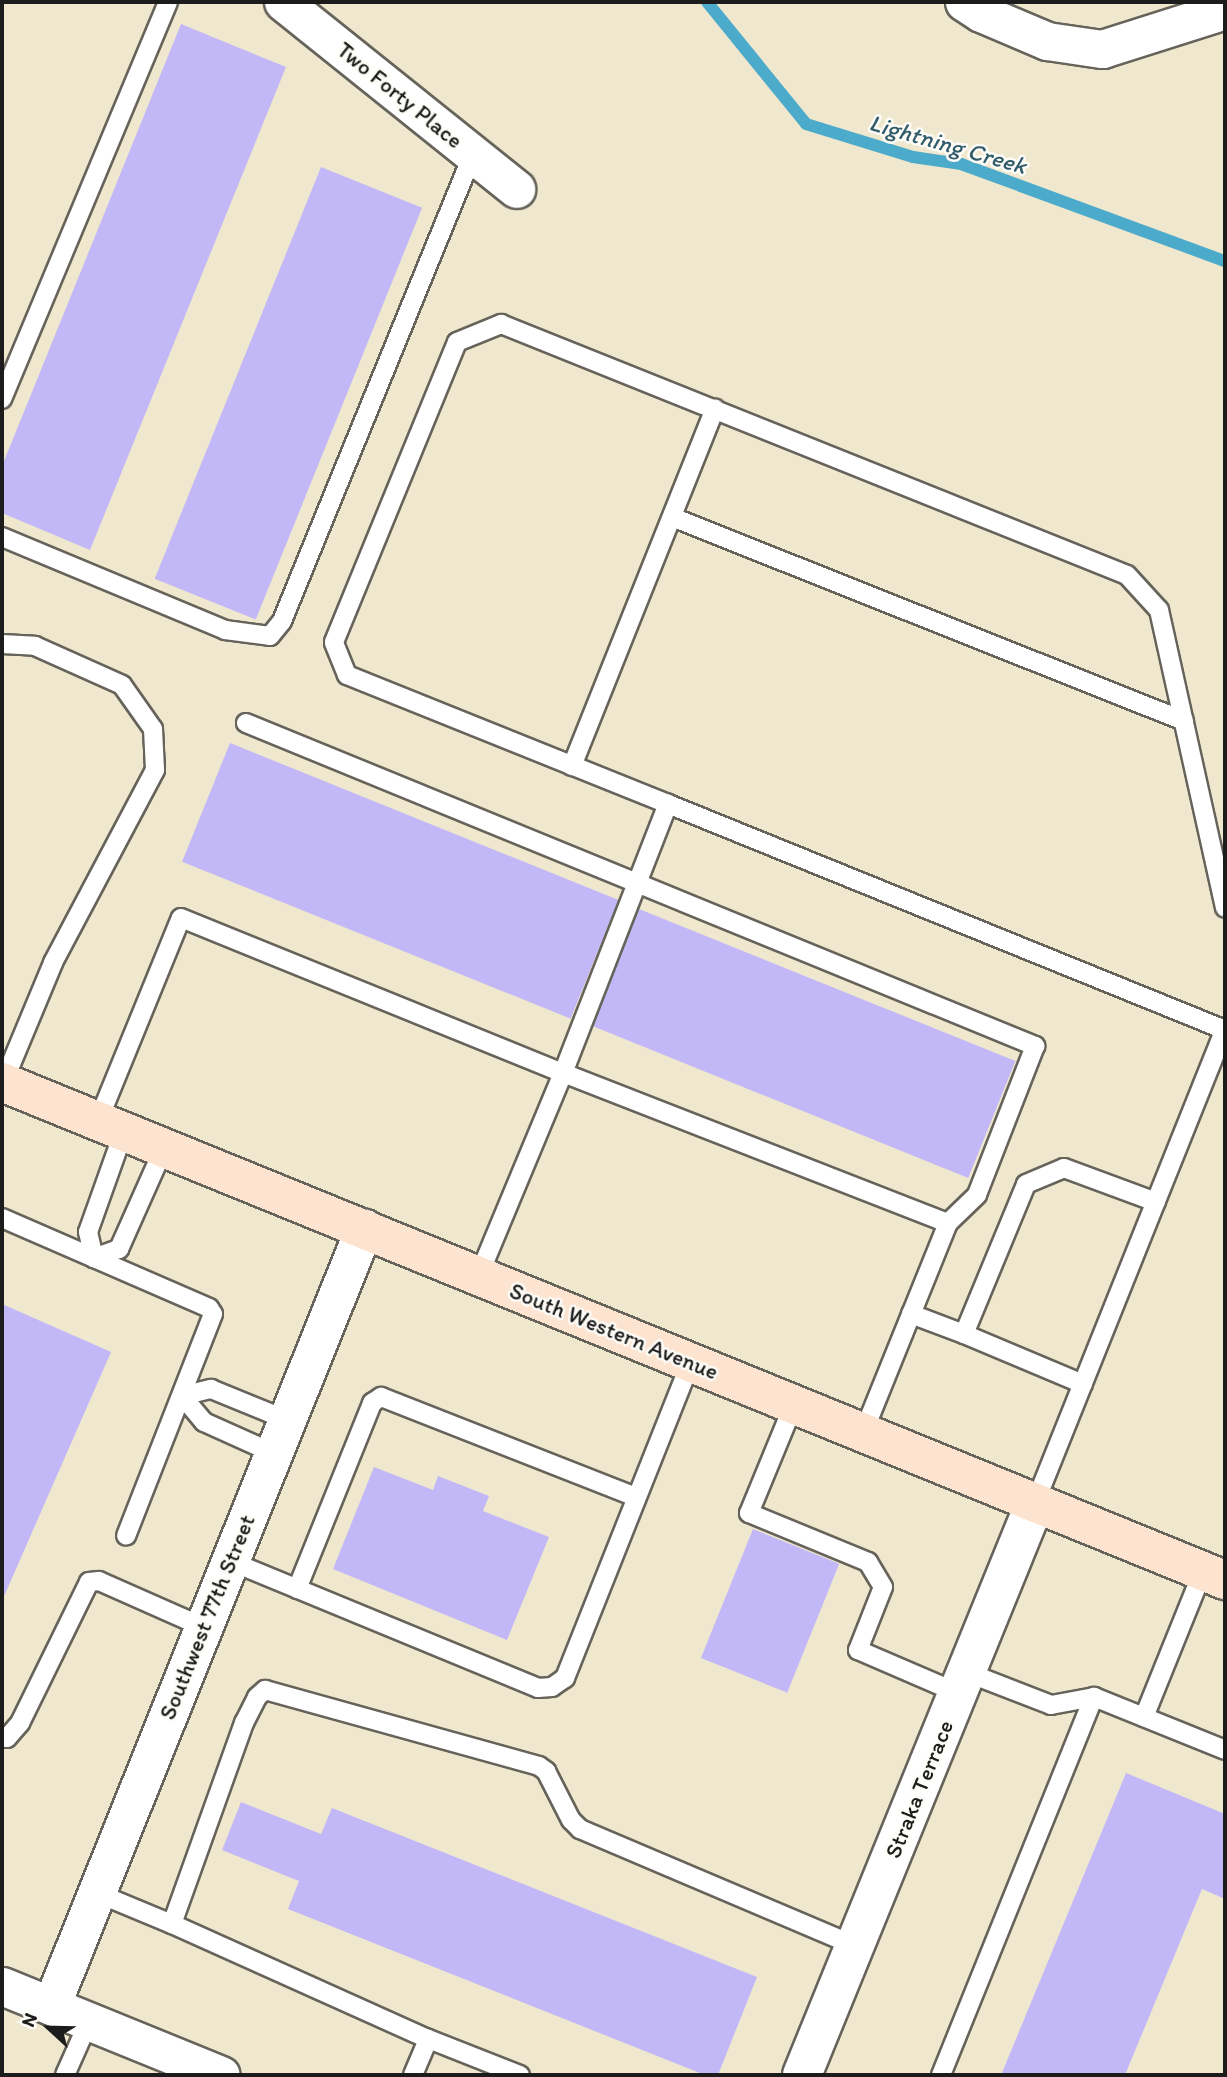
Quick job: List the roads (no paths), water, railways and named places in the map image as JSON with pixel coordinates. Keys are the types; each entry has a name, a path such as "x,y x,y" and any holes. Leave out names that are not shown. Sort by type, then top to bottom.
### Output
{"main road":[{"name":"South Western Avenue","path":"3,1082 1214,1576"}],"street":[{"name":"Two Forty Place","path":"283,2 516,189"},
{"path":"964,2 981,13 1047,41 1102,49 1225,10"},
{"name":"Southwest 77th Street","path":"51,2006 364,1228"},
{"name":"Straka Terrace","path":"802,2075 1035,1503"},
{"path":"2,1986 220,2075"}],"lane":[{"path":"2,400 167,2"},
{"path":"2,537 225,629 246,635 270,636 282,621 473,154"},
{"path":"1035,1503 1225,1030 347,675 334,642 457,342 502,324 1127,575 1159,610 1225,908"},
{"path":"572,766 715,409"},
{"path":"672,517 1184,722"},
{"path":"2,644 35,646 122,685 153,729 155,770 52,963 3,1082"},
{"path":"246,723 1035,1046 977,1195 948,1223 863,1433"},
{"path":"479,1275 563,1073 668,804"},
{"path":"94,1258 88,1232 111,1126 181,918 563,1073 948,1223"},
{"path":"94,1258 119,1249 164,1148"},
{"path":"964,1334 1026,1184 1063,1168 1156,1202"},
{"path":"2,1218 209,1308 213,1314 126,1536"},
{"path":"911,1314 1083,1384"},
{"path":"230,1561 538,1689 552,1687 565,1678 691,1362"},
{"path":"182,1396 211,1389 287,1420"},
{"path":"182,1396 204,1422 273,1453"},
{"path":"297,1589 372,1403 381,1397 636,1497"},
{"path":"794,1404 749,1513 868,1562 883,1587 858,1650 962,1683 1051,1705 1094,1697 1225,1750"},
{"path":"1144,1717 1214,1576"},
{"path":"2,1736 8,1738 20,1723 89,1583 99,1581 203,1627"},
{"path":"172,1924 244,1723 257,1697 265,1690 539,1766 546,1771 571,1820 580,1829 855,1946"},
{"path":"941,2075 1094,1697"},
{"path":"97,1893 428,2039 520,2075"},
{"path":"65,2075 89,2021"},
{"path":"413,2075 428,2039"}],"waterway":[{"name":"Lightning Creek","path":"707,2 806,124 913,157 961,164 1225,261"}]}
